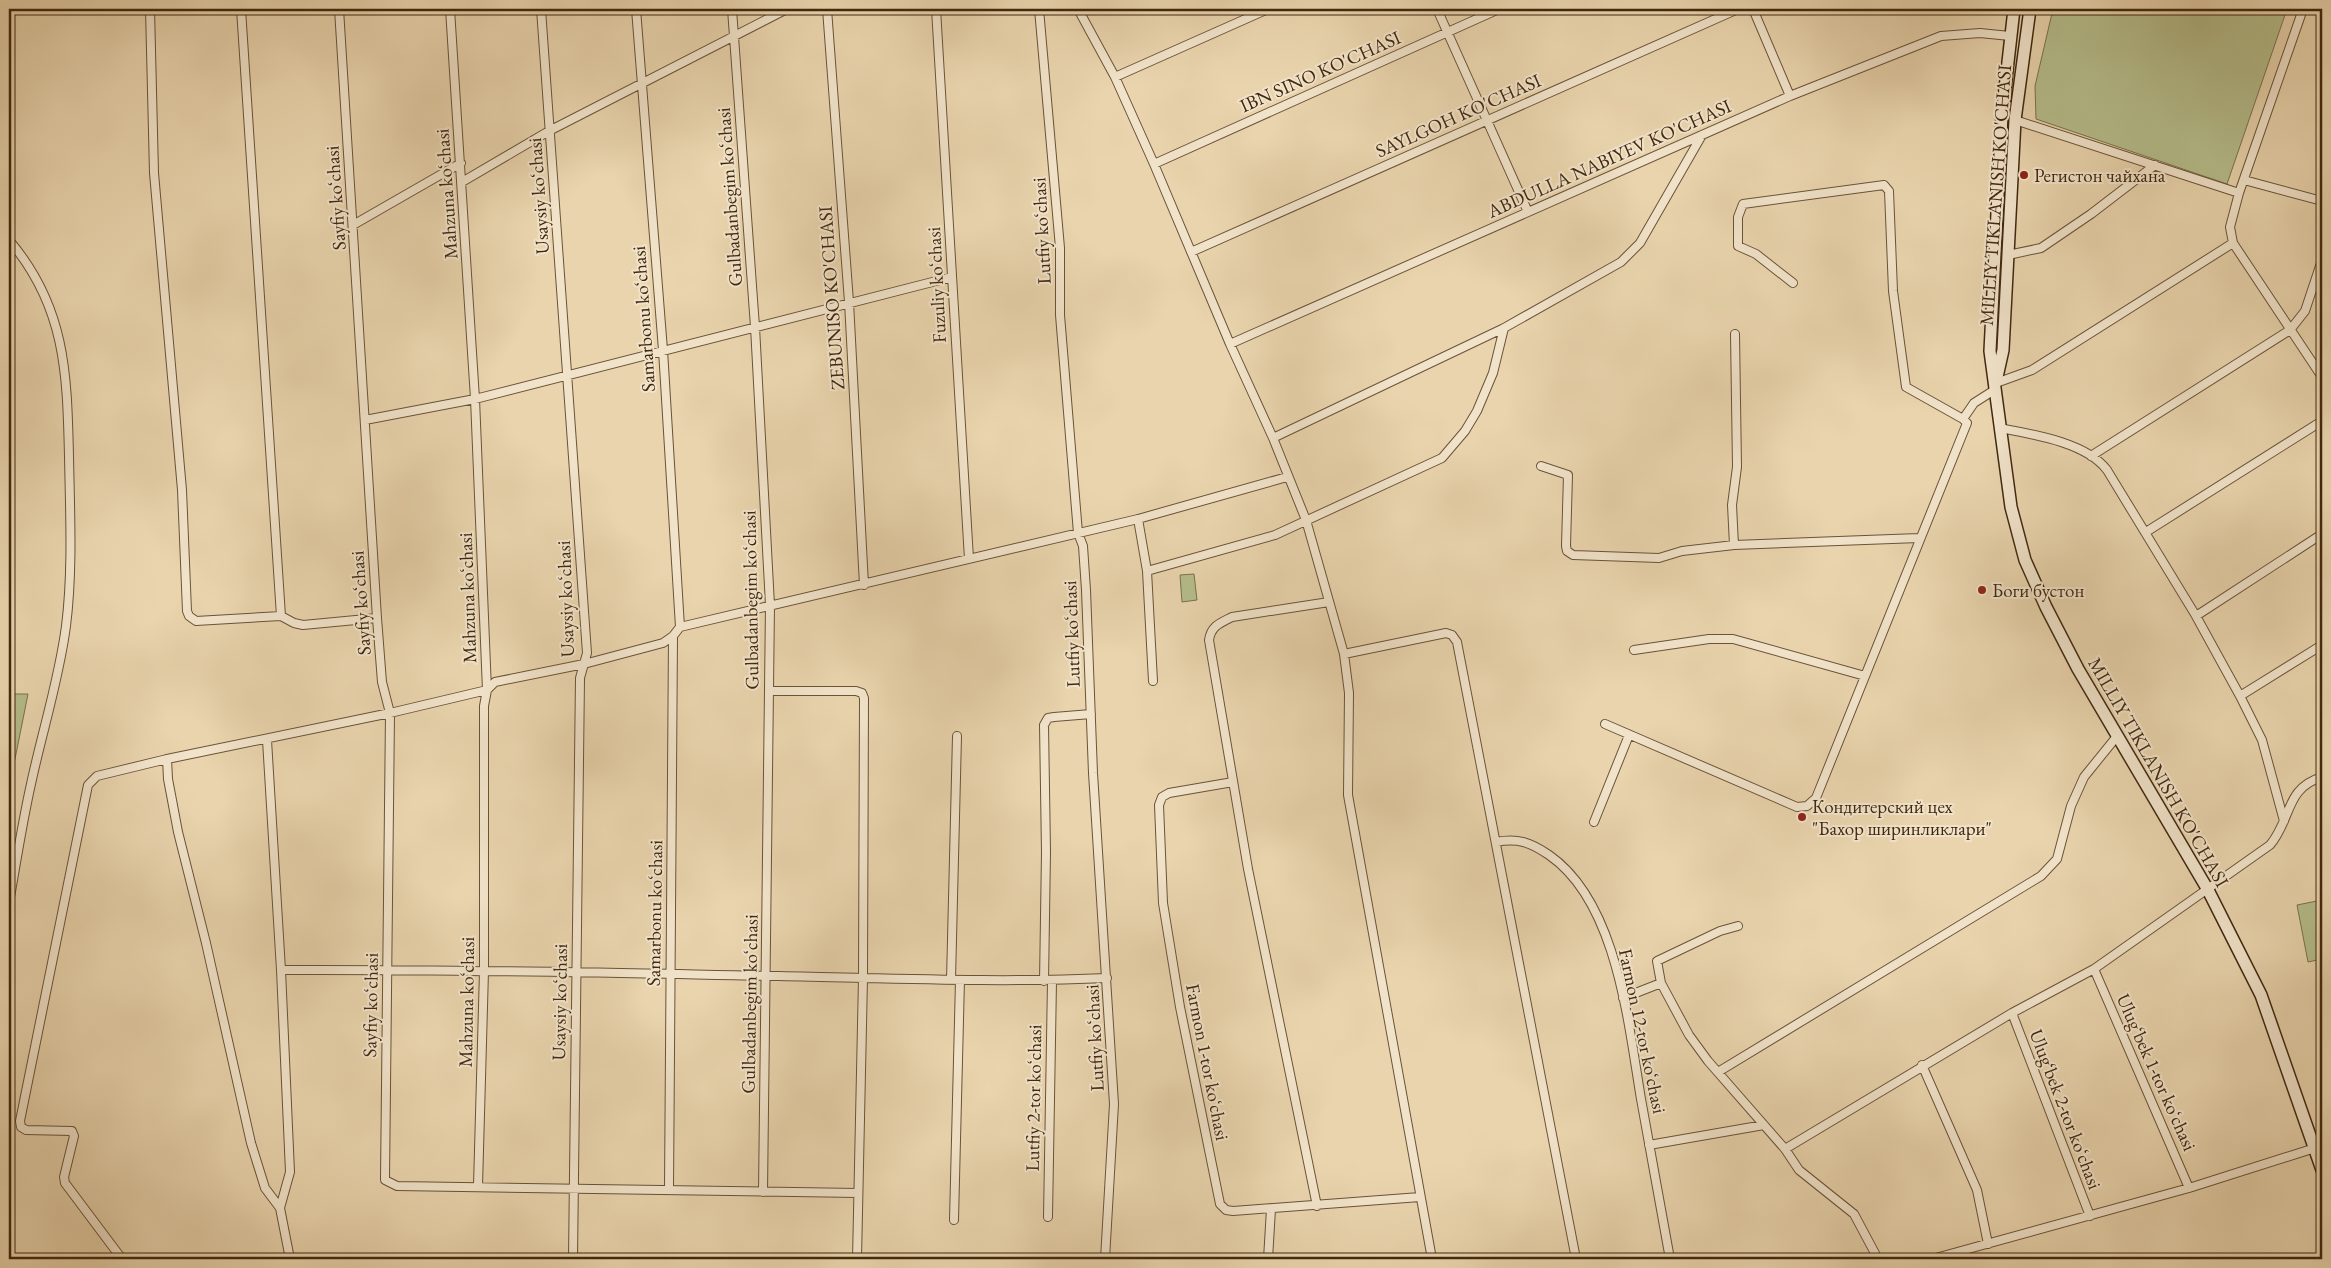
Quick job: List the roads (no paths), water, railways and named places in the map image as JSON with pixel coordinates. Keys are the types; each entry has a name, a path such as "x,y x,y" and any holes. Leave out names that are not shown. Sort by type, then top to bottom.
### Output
{"main road":[{"name":"MILLIY TIKLANISH KO'CHASI","path":"2014,9 2002,115 1990,351 2011,507 2025,560 2046,607 2078,669 2208,890 2262,995 2322,1170"},
{"name":"MILLIY TIKLANISH KO'CHASI","path":"1996,386 2003,350 2015,120 2030,9"}],"street":[{"path":"150,9 154,173 182,490 187,611 192,619 202,621 281,616 294,623 303,625 377,618"},
{"path":"241,9 281,616"},
{"name":"Sayfiy koʻchasi","path":"339,9 377,618 382,682 390,713 383,1176 387,1183 397,1186 478,1186"},
{"name":"Mahzuna koʻchasi","path":"450,9 475,399 487,690 484,706 484,971 478,1186"},
{"name":"Usaysiy koʻchasi","path":"541,9 587,653 580,678 573,1259"},
{"name":"Samarbonu koʻchasi","path":"636,9 663,350 680,626"},
{"name":"Gulbadanbegim koʻchasi","path":"732,9 755,327 770,606 763,1192"},
{"path":"462,182 549,131 786,9"},
{"name":"ZEBUNISO KO'CHASI","path":"827,9 849,302 864,585"},
{"name":"Fuzuliy koʻchasi","path":"936,9 969,559"},
{"name":"Lutfiy koʻchasi","path":"1039,9 1060,248 1060,315 1078,534 1083,546 1114,1104 1105,1259"},
{"path":"1078,9 1115,77 1230,344 1273,438 1287,477 1306,520 1344,654 1349,693 1348,795 1432,1259"},
{"path":"1115,77 1268,9"},
{"path":"1437,9 1488,119 1528,212"},
{"name":"IBN SINO KO'CHASI","path":"1154,164 1499,9"},
{"name":"SAYLGOH KO'CHASI","path":"1191,252 1738,9"},
{"path":"1753,9 1790,96"},
{"path":"2303,9 2239,193 2230,227 2233,243 2322,377"},
{"name":"ABDULLA NABIYEV KO'CHASI","path":"1230,344 1790,96 1941,36 1980,33 2010,36"},
{"path":"2015,120 2239,193"},
{"path":"1273,438 1504,328 1621,262 1640,243 1702,135"},
{"path":"353,225 461,163"},
{"path":"2008,255 2041,248 2091,214 2155,165"},
{"path":"2244,180 2322,201"},
{"path":"1605,724 1798,807 1807,806 1816,798 1919,538 1967,423 1906,387 1894,291 1889,194 1884,185 1743,204 1738,217 1738,246 1756,254 1793,283"},
{"path":"9,240 44,297 58,329 62,348 68,392 71,567 66,626 52,699 31,784 9,903"},
{"path":"1963,419 1974,403 1996,386 2032,370 2233,243"},
{"path":"2091,456 2290,330 2304,311 2322,260"},
{"path":"365,420 475,399 952,277"},
{"path":"1147,571 1275,536 1442,458 1465,431 1477,411 1493,373 1504,328"},
{"path":"1734,545 1732,505 1737,467 1735,334"},
{"path":"2146,532 2322,421"},
{"path":"1999,428 2044,436 2091,456 2107,470 2196,616 2240,696 2262,740 2284,821"},
{"path":"1541,466 1568,475 1566,546 1567,551 1573,555 1659,558 1682,551 1734,545 1919,538"},
{"path":"122,1259 65,1183 64,1177 74,1136 72,1131 26,1130 21,1127 20,1121 88,785 97,776 390,713 487,690 495,682 584,664 663,643 673,636 680,626 864,585 1138,520 1287,477"},
{"path":"1138,520 1147,571 1153,681"},
{"path":"2196,616 2322,534"},
{"path":"1317,1206 1248,869 1209,640 1210,631 1217,624 1232,617 1329,602"},
{"path":"1344,654 1446,633 1454,637 1459,646 1576,1259"},
{"name":"Samarbonu koʻchasi","path":"669,1190 673,636"},
{"path":"1634,650 1709,639 1733,639 1865,676"},
{"path":"2240,696 2322,645"},
{"path":"769,691 856,691 862,693 864,698 863,978 856,1259"},
{"name":"Lutfiy 2-tor koʻchasi","path":"1048,1217 1048,981 1044,725 1048,718 1091,714"},
{"path":"1594,822 1629,735"},
{"path":"951,980 958,736"},
{"path":"1718,1072 2041,876 2057,859 2080,784 2118,736"},
{"path":"267,740 281,970 290,1172 280,1208"},
{"path":"167,760 168,779 178,832 206,943 251,1143 265,1188 280,1208 290,1259"},
{"path":"1785,1149 2012,1012 2094,969 2261,854 2277,837 2295,793 2302,786 2322,777"},
{"name":"Farmon 1-tor koʻchasi","path":"1233,782 1169,793 1162,797 1159,805 1163,904 1180,1006 1220,1204 1226,1210 1233,1211 1420,1197"},
{"name":"Farmon 12-tor koʻchasi","path":"1496,842 1514,839 1533,844 1566,866 1589,898 1607,940 1623,998 1670,1259"},
{"path":"1738,926 1720,931 1657,961 1661,983 1689,1035 1718,1072 1785,1149 1799,1170 1854,1214 1878,1259"},
{"name":"Ulug‘bek 1-tor koʻchasi","path":"2094,969 2189,1188"},
{"path":"281,970 576,972 1048,981 1107,978"},
{"path":"954,1220 960,980"},
{"path":"1623,998 1661,983"},
{"name":"Ulug‘bek 2-tor koʻchasi","path":"2012,1012 2090,1216"},
{"path":"1922,1066 1977,1190 1988,1244"},
{"path":"1649,1145 1764,1124"},
{"path":"1932,1259 2189,1188 2315,1148"},
{"path":"478,1186 858,1192"},
{"path":"1268,1259 1271,1209"}],"place":[{"name":"Регистон чайхана","path":"2024,175"},
{"name":"Боги бустон","path":"1982,590"},
{"name":"Кондитерский цех \"Бахор ширинликлари\"","path":"1802,817"}]}
